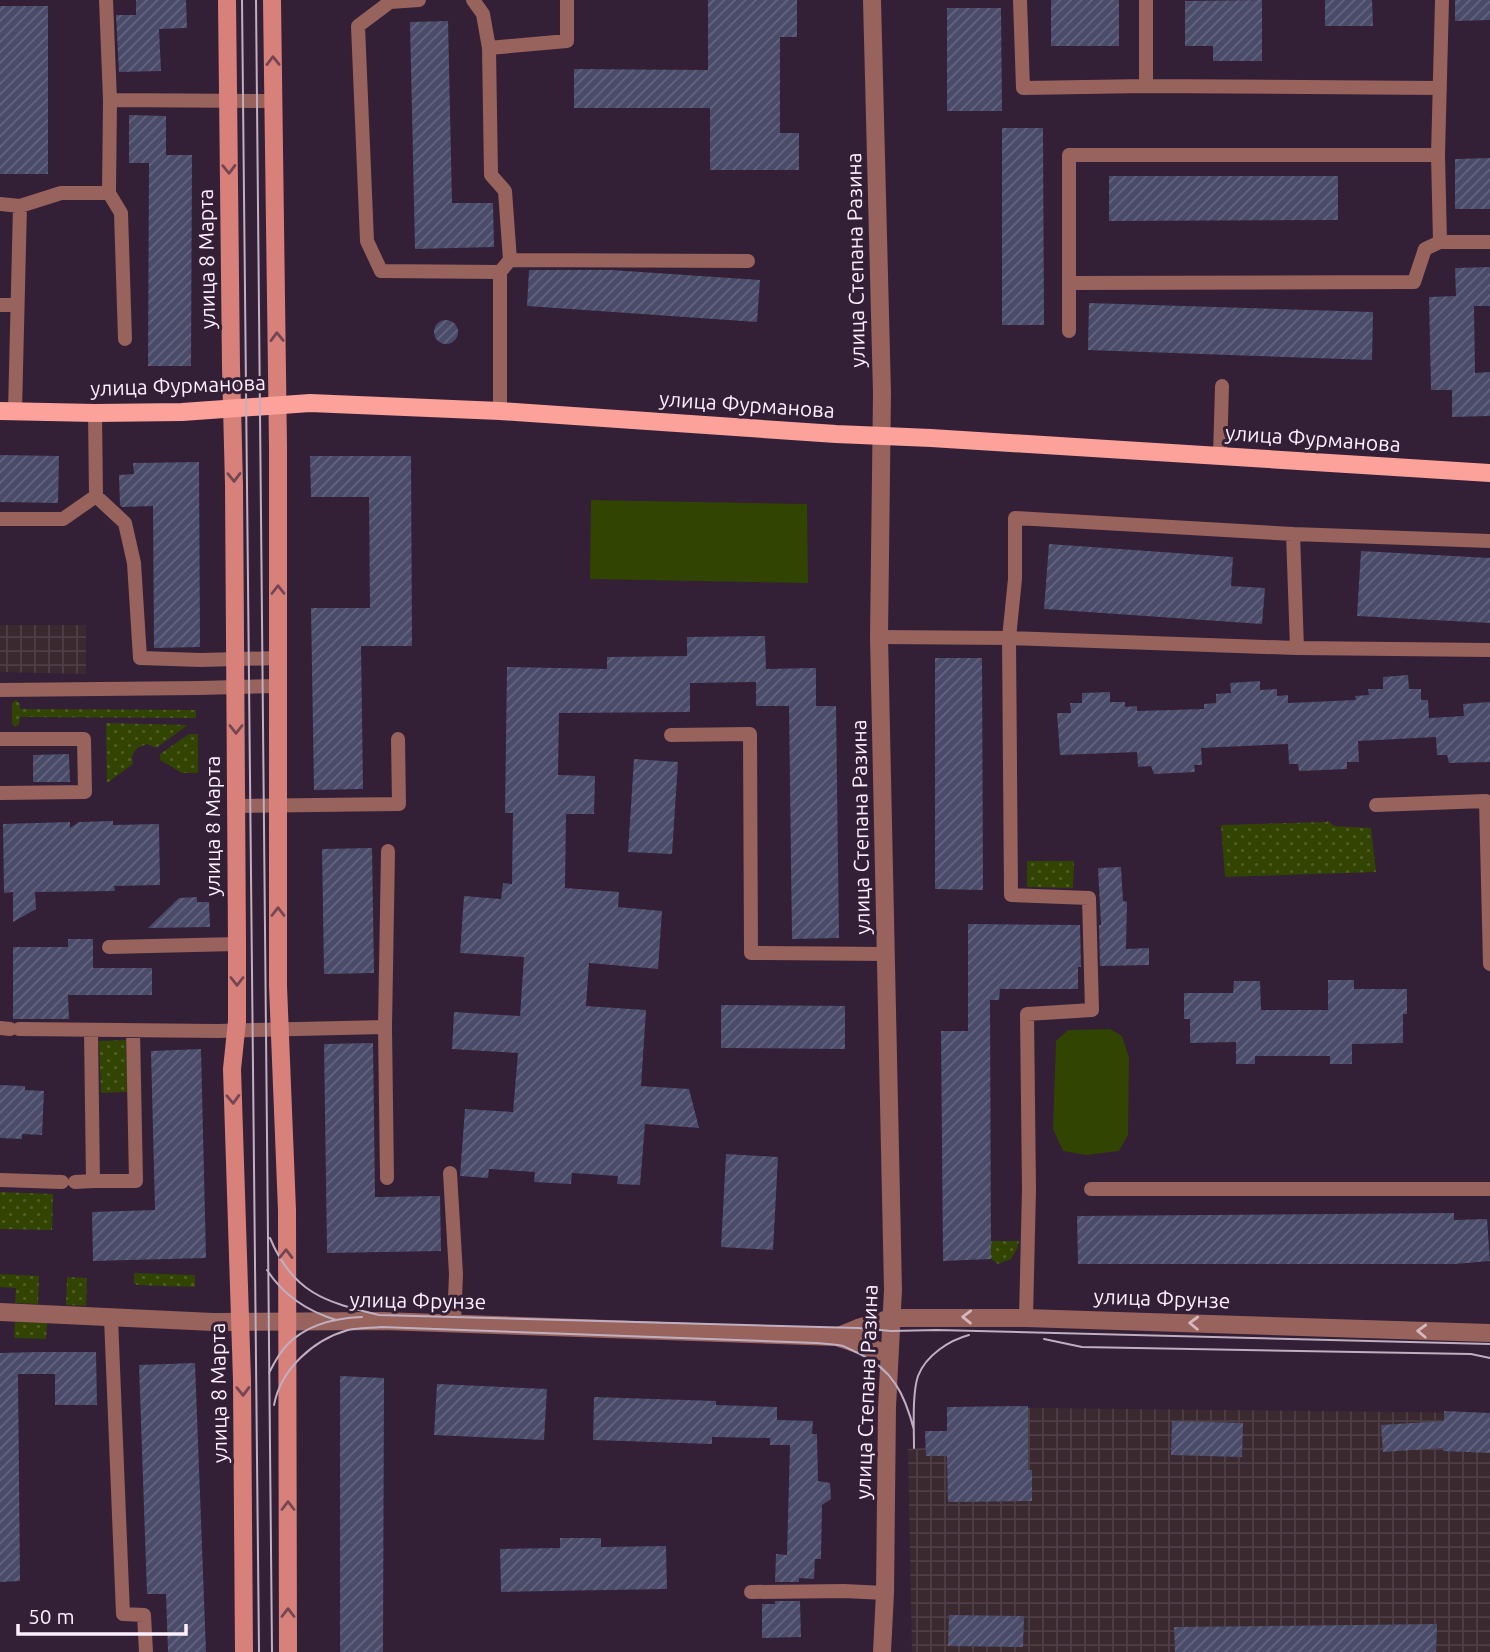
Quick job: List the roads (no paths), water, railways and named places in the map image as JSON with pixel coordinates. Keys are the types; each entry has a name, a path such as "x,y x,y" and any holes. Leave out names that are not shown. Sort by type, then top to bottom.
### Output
{"main road":[{"name":"улица 8 Марта","path":"227,0 237,944 236,1031 232,1069 244,1459 244,1652"},
{"path":"272,0 278,405 278,986 287,1210 288,1652"},
{"name":"улица Фурманова","path":"7,411 95,413 232,409 310,403 500,411 1490,473"}],"street":[{"name":"улица Степана Разина","path":"872,0 881,380 879,637 894,1290 889,1354 882,1652"},
{"name":"улица Фрунзе","path":"0,1312 240,1322 383,1321 835,1337 889,1354"},
{"name":"улица Фрунзе","path":"835,1337 892,1318 937,1317 1490,1333"}],"lane":[{"path":"106,0 110,100 109,193 121,213 125,339"},
{"path":"419,0 390,2 358,26 367,241 381,271 500,272"},
{"path":"473,0 483,14 489,48 491,175 505,191 510,260 500,272 500,411"},
{"path":"489,48 567,41 566,0"},
{"path":"1020,0 1023,88 1440,88"},
{"path":"1146,0 1146,86"},
{"path":"1440,242 1438,155 1442,0"},
{"path":"110,100 274,101"},
{"path":"1069,331 1069,155 1438,155"},
{"path":"0,204 20,205 61,193 109,193"},
{"path":"7,411 17,305 20,205"},
{"path":"1069,283 1414,282 1425,248 1440,242 1490,242"},
{"path":"510,260 748,261"},
{"path":"0,305 17,305"},
{"path":"1220,456 1222,386"},
{"path":"95,413 96,496 125,523 134,563 140,658 279,658"},
{"path":"0,519 63,519 96,496"},
{"path":"1027,1318 1030,1189 1027,1014 1092,1010 1089,898 1011,895 1009,638 1015,579 1015,519 1293,534 1490,541"},
{"path":"1293,534 1297,648"},
{"path":"879,637 1009,638 1297,648 1490,650"},
{"path":"0,690 278,686"},
{"path":"671,735 750,734 751,953 887,954"},
{"path":"0,740 85,739 85,792 0,793"},
{"path":"236,806 399,804 398,739"},
{"path":"1376,805 1488,794 1490,964"},
{"path":"387,1178 385,1027 388,851"},
{"path":"109,947 237,944"},
{"path":"10,1029 236,1031 385,1027"},
{"path":"90,1031 93,1181"},
{"path":"0,1180 136,1181 133,1031"},
{"path":"450,1173 456,1274 454,1324"},
{"path":"1091,1189 1490,1189"},
{"path":"111,1318 123,1614 144,1615 146,1652"},
{"path":"751,1592 885,1593"}],"tram line":[{"path":"242,0 259,1652"},
{"path":"256,0 272,1652"},
{"path":"270,1238 279,1257 300,1283 327,1299 379,1315 891,1331 1490,1344"},
{"path":"267,1270 280,1287 297,1301 336,1320"},
{"path":"269,1373 284,1348 303,1332 332,1321 362,1317"},
{"path":"274,1405 284,1380 300,1358 323,1341 356,1329 381,1327 816,1343 843,1346 880,1367 902,1394 914,1430"},
{"path":"914,1448 914,1401 918,1376 927,1361 939,1350 969,1335"},
{"path":"1044,1339 1082,1347 1471,1354 1490,1358"}]}
